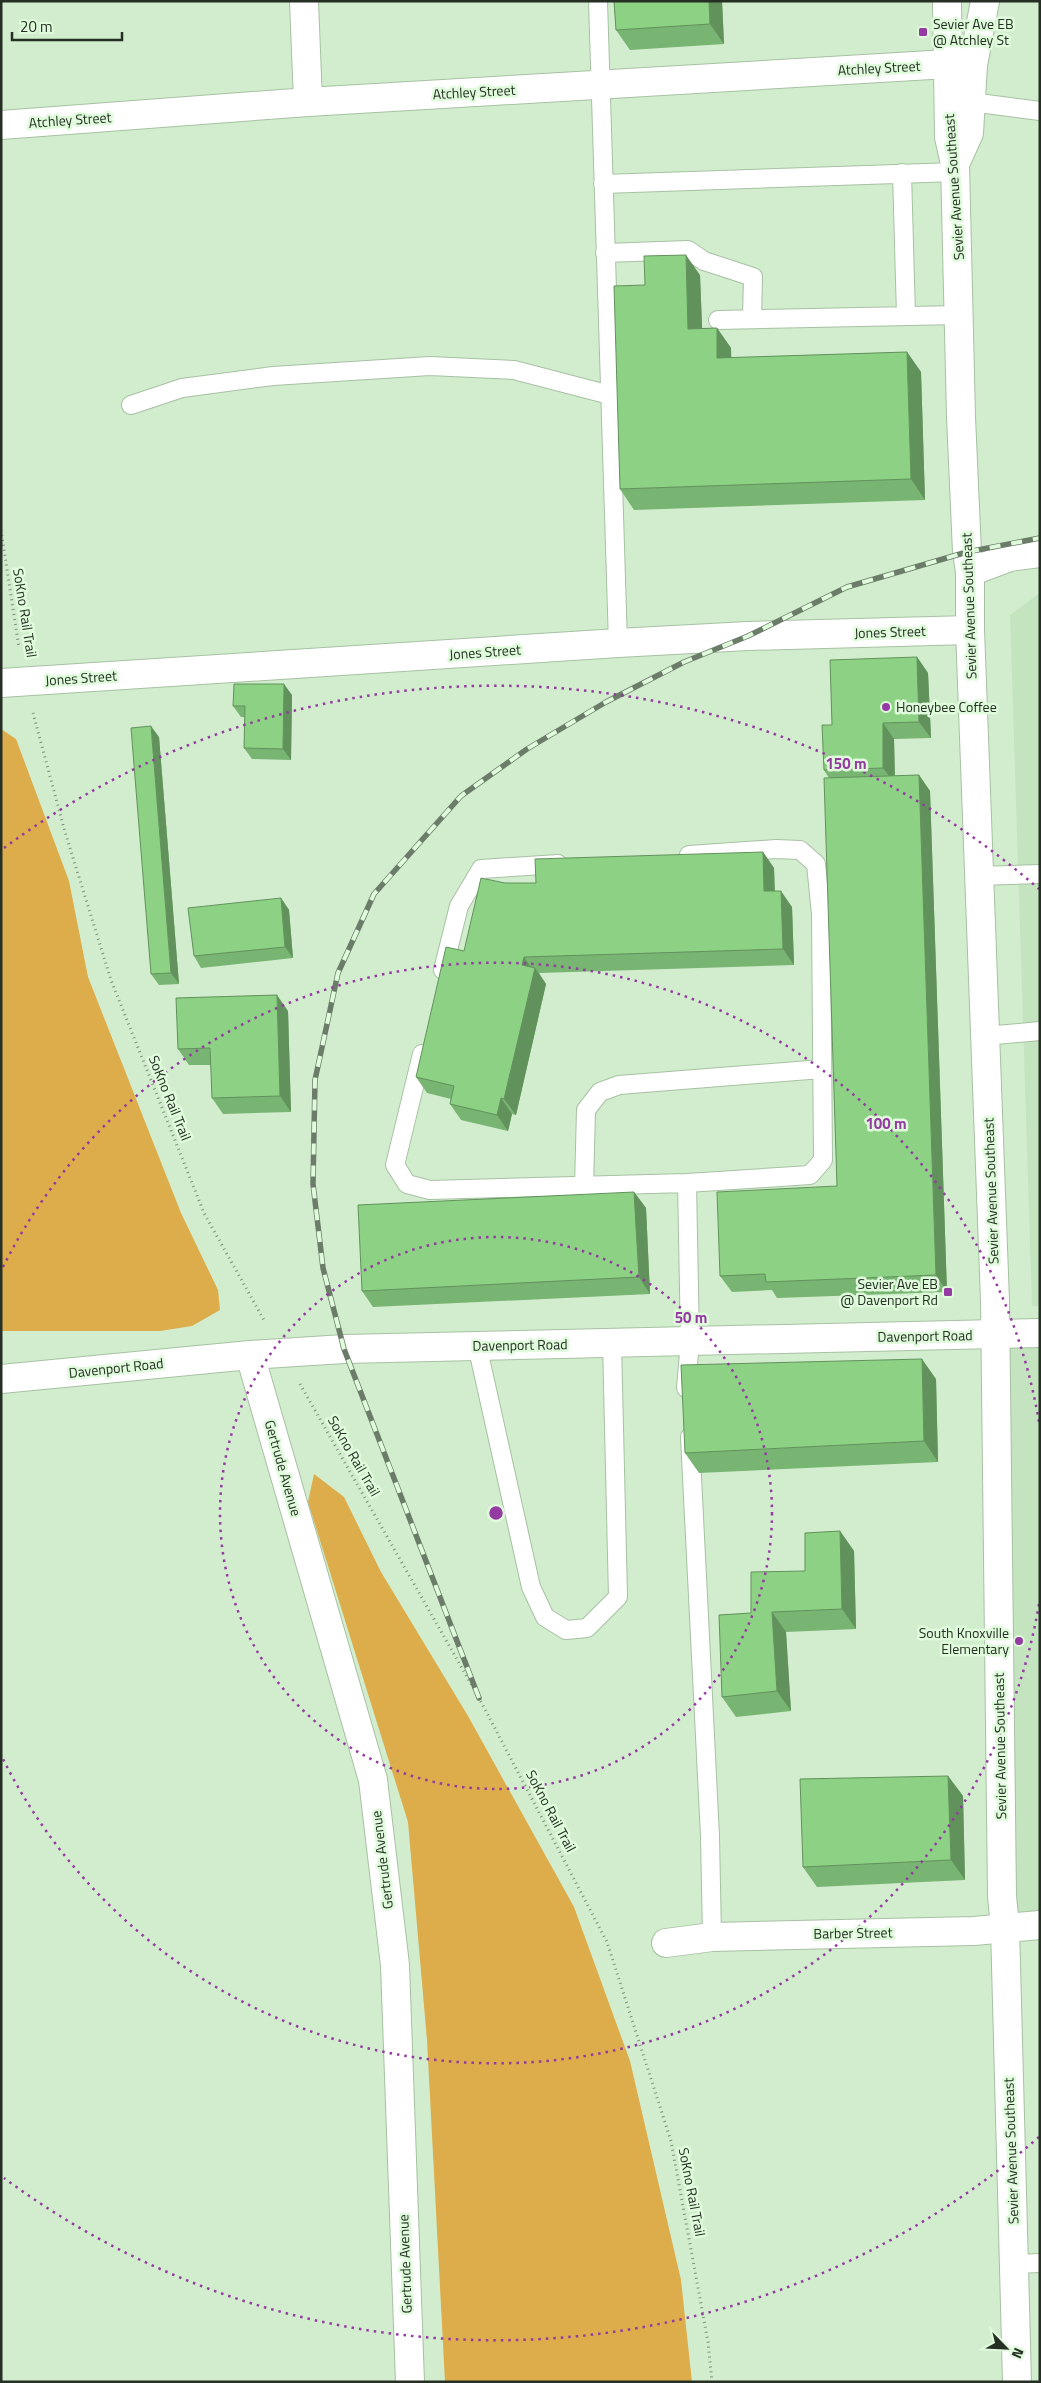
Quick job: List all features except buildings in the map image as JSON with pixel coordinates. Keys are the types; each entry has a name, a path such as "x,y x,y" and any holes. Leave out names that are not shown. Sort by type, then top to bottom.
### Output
{"street":[{"path":"304,1 308,102"},
{"name":"Sevier Avenue Southeast","path":"947,1 949,137 955,168 960,315 961,427 967,552 970,572 970,630 995,1334 1002,1896 1027,2264 1017,2382"},
{"path":"955,168 969,133 973,65 984,1"},
{"name":"Atchley Street","path":"1,125 308,102 948,64"},
{"path":"970,572 1010,556 1040,553"},
{"name":"Jones Street","path":"13,682 618,643 748,636 970,630"},
{"name":"Davenport Road","path":"1,1379 250,1355 344,1349 1040,1333"},
{"name":"Gertrude Avenue","path":"250,1355 373,1780 395,1965 410,2382"},
{"name":"Barber Street","path":"666,1942 712,1937 974,1930 1040,1926"}],"lane":[{"path":"598,1 618,643"},
{"path":"971,102 1040,110"},
{"path":"603,184 902,173 955,168"},
{"path":"902,173 906,316"},
{"path":"606,253 688,250 704,261 753,277 752,319"},
{"path":"718,320 960,315"},
{"path":"131,405 182,388 264,377 430,366 514,370 610,395"},
{"path":"426,1040 395,1165 407,1184 430,1190 584,1187 810,1175 822,1160 821,914 816,864 800,850 776,849 668,857"},
{"path":"440,983 458,906 481,869 579,863"},
{"path":"979,876 1040,874"},
{"path":"985,1036 1040,1032"},
{"path":"584,1187 586,1110 600,1092 619,1085 822,1069"},
{"path":"687,1183 690,1341 686,1385 688,1403"},
{"path":"477,1346 531,1588 545,1617 566,1630 587,1628 618,1597 612,1343"},
{"path":"689,1423 710,1836 712,1937"}],"path":[{"name":"SoKno Rail Trail","path":"1,530 13,682 65,832 111,980 204,1213 479,1698 607,1942 671,2141 708,2342 712,2382"}],"shaded area":[{"path":"1040,593 1040,1306 1032,1306 1010,615"},
{"path":"1,729 16,739 69,881 88,977 181,1213 218,1290 220,1310 192,1326 160,1331 1,1331"},
{"name":"South Knoxville Elementary","path":"1040,1333 1040,1925 1005,1927 995,1334"},
{"path":"314,1474 344,1497 381,1572 468,1716 574,1907 630,2061 681,2280 692,2382 445,2382 427,2040 408,1822 308,1502"}],"railway":[{"path":"479,1698 344,1349 323,1268 313,1184 315,1080 338,973 374,894 461,796 527,749 606,702 684,662 748,636 847,587 967,552 1040,538"}],"place":[{"name":"Sevier Ave EB @ Atchley St","path":"923,32"},
{"name":"Honeybee Coffee","path":"886,707"},
{"name":"Sevier Ave EB @ Davenport Rd","path":"948,1292"},
{"name":"South Knoxville Elementary","path":"1019,1641"}]}
